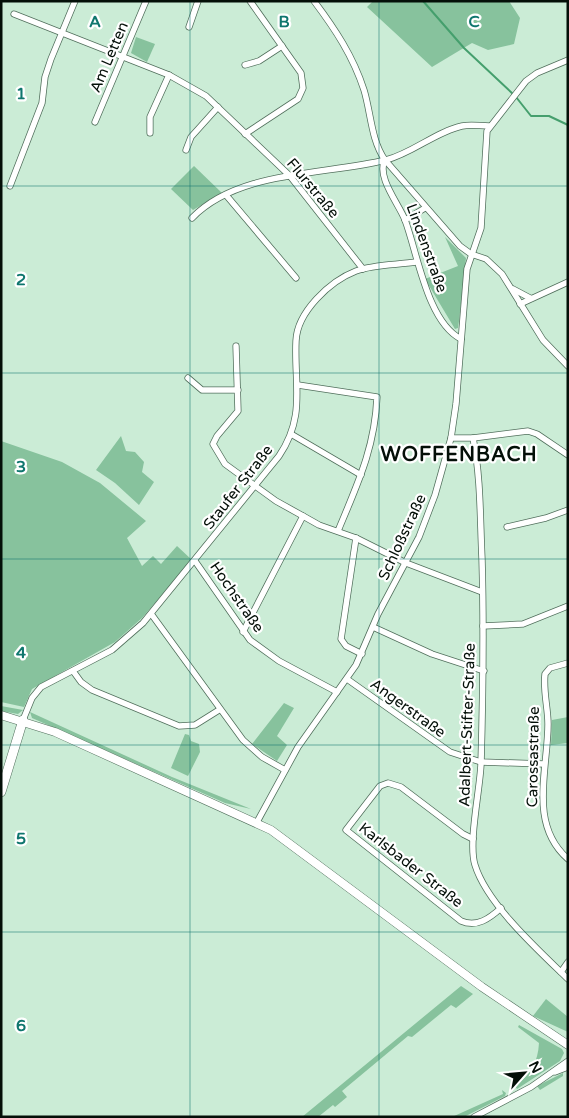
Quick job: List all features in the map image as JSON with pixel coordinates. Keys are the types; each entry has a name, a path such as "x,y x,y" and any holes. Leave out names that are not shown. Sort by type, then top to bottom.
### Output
{"main road":[{"path":"1,792 10,769 22,720"}],"street":[{"path":"10,186 39,111 47,70 75,1"},
{"name":"Am Letten","path":"96,122 146,1"},
{"path":"189,27 198,1"},
{"path":"245,134 294,102 301,94 303,78 250,1"},
{"path":"314,1 348,51 363,88 378,147 385,160 457,243 471,254 482,256 490,262 513,289 520,304 549,347 568,366"},
{"name":"Flurstraße","path":"14,14 169,75 190,86 218,107 290,176 363,269"},
{"path":"244,65 259,60 282,46"},
{"name":"Schloßstraße","path":"257,822 298,748 347,680 362,654 373,627 406,563 430,510 450,438 456,404 465,282 471,254 482,228 485,143 489,126 514,95 537,73 568,60"},
{"path":"150,133 150,118 169,75"},
{"path":"186,150 191,137 218,107"},
{"path":"192,218 204,207 226,195 252,185 290,176 385,160 403,154 458,128 489,126"},
{"name":"Lindenstraße","path":"385,160 382,172 405,220 425,288 442,319 453,334 461,338"},
{"path":"226,195 296,278"},
{"path":"405,220 425,208"},
{"name":"Staufer Straße","path":"22,720 30,701 38,690 116,647 152,615 256,486 287,444 291,434 298,385 296,340 304,317 315,301 337,282 363,269 416,262"},
{"path":"520,304 568,282"},
{"path":"513,289 530,298"},
{"path":"236,346 238,411 217,436 213,444 225,464 256,486 319,525 356,538 406,563 482,592"},
{"path":"188,378 202,390 238,390"},
{"path":"298,385 377,397 374,434 361,475 338,531"},
{"path":"450,438 473,438 528,431 537,434 568,455"},
{"path":"291,434 361,475"},
{"name":"Adalbert-Stifter-Straße","path":"473,438 480,491 484,670 480,790 473,839 473,859 477,871 501,908 568,979"},
{"path":"507,527 567,513"},
{"path":"244,632 303,516"},
{"path":"356,538 341,642 362,654"},
{"name":"Hochstraße","path":"195,561 216,587 244,632 268,655 337,692"},
{"path":"483,626 523,624 568,606"},
{"path":"152,615 219,710 250,748 285,770"},
{"path":"373,627 432,654 484,670"},
{"name":"Carossastraße","path":"568,664 550,668 545,674 548,724 544,764 546,827 553,843 568,859"},
{"path":"73,671 81,682 92,690 179,726 195,725 219,710"},
{"name":"Angerstraße","path":"347,680 444,749 458,756 481,762 544,764"},
{"path":"1,715 22,720 257,822 295,846 482,987 568,1045"},
{"name":"Karlsbader Straße","path":"473,839 463,834 401,787 388,783 379,788 346,830 461,921 472,924 479,922 501,908"},
{"path":"561,972 568,962"},
{"path":"547,1031 568,1038"},
{"path":"553,1073 568,1061"},
{"path":"474,1117 553,1073 568,1067"}],"green space":[{"path":"373,1 509,1 520,18 514,44 488,50 472,43 432,67 367,7"},
{"path":"136,37 155,44 147,62 131,53"},
{"path":"194,166 222,193 193,210 171,189"},
{"path":"445,237 466,258 458,328 455,329 425,279 458,266"},
{"path":"121,436 126,451 135,452 144,462 142,472 154,482 139,505 115,483 96,470"},
{"path":"1,441 62,462 100,483 146,521 127,538 142,566 153,556 161,564 177,546 192,560 142,618 115,642 32,689 24,707 1,702"},
{"path":"284,703 294,708 277,736 287,745 277,761 252,744"},
{"path":"1,706 23,710 18,714 1,711"},
{"path":"30,712 172,777 251,809 225,803 32,718"},
{"path":"568,717 568,743 551,745 552,720"},
{"path":"185,734 189,735 191,741 199,744 200,752 188,776 171,768"},
{"path":"461,986 473,994 456,1008 451,1005 412,1037 408,1036 342,1091 347,1097 335,1107 333,1105 318,1117 302,1117"},
{"path":"546,999 568,1017 568,1032 533,1016"},
{"path":"519,1025 562,1049 564,1053 560,1061 517,1089 515,1086 533,1067 539,1043 518,1027"},
{"path":"563,1073 563,1076 540,1090 537,1086"},
{"path":"502,1090 506,1093 505,1096 464,1117 452,1117 503,1094"}],"waterway":[{"path":"423,1 464,48 513,94"},
{"path":"516,97 531,116 549,116 568,125"}],"district":[{"name":"WOFFENBACH","path":"459,455"}]}
